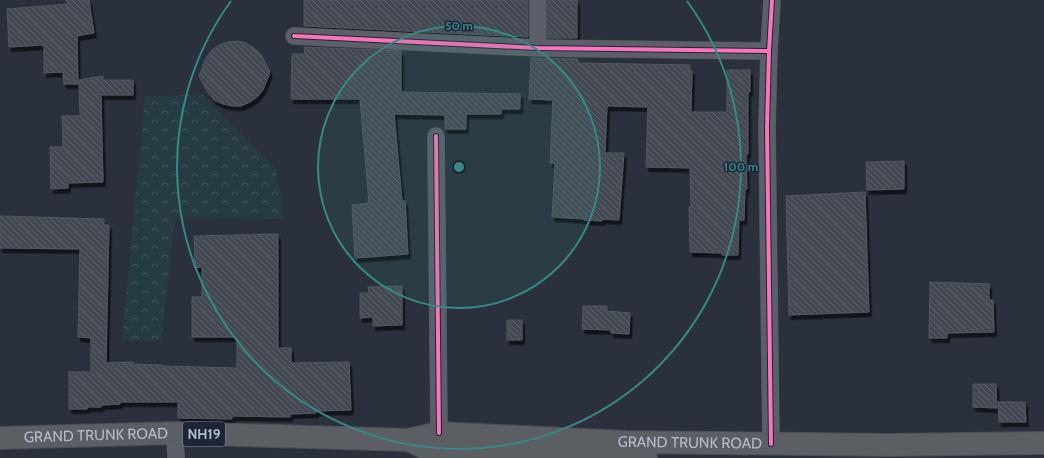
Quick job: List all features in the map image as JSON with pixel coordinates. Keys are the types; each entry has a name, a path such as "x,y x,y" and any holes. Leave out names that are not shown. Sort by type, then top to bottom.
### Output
{"highway":[{"name":"GRAND TRUNK ROAD","path":"0,438 174,433 408,440 439,433 626,442 891,445 1044,444"},
{"name":"GRAND TRUNK ROAD","path":"408,440 438,454 646,458"}],"street":[{"path":"538,0 538,48"},
{"path":"771,444 767,127 772,0"},
{"path":"294,36 538,48 769,51"},
{"path":"436,136 439,433"},
{"path":"174,433 176,458"}],"green space":[{"path":"202,94 276,169 284,219 175,217 161,341 122,340 145,97"}],"building":[{"path":"66,0 89,0 94,33 77,36 78,84 64,84 63,72 44,73 44,45 9,47 7,9 68,4"},
{"path":"304,0 528,0 528,37 304,26"},
{"path":"548,0 577,0 577,38 548,38"},
{"path":"237,41 246,43 261,54 270,72 263,90 257,97 241,106 232,106 214,100 208,93 199,76 206,58 212,50 219,45"},
{"path":"304,47 401,51 401,92 520,94 520,109 501,109 501,114 466,114 466,129 445,129 445,115 394,114 402,201 405,201 408,254 355,258 352,205 369,203 360,99 291,99 292,54 305,54"},
{"path":"531,58 578,59 578,63 690,65 689,70 692,70 691,112 727,112 727,70 750,70 750,92 748,92 748,154 746,154 747,189 745,189 744,220 739,220 738,255 690,252 690,168 646,167 648,107 607,106 605,153 624,153 619,220 602,219 602,221 552,217 555,163 550,163 553,100 529,99"},
{"path":"103,76 103,80 133,80 133,95 101,95 103,182 68,183 68,188 51,189 50,147 63,147 62,116 80,116 79,80"},
{"path":"904,161 904,189 867,190 866,162"},
{"path":"865,192 869,312 789,315 786,196"},
{"path":"0,216 104,219 104,225 109,225 106,363 133,362 133,364 162,366 237,368 237,337 192,337 192,297 202,297 202,267 195,268 194,236 278,234 278,348 291,348 291,363 349,362 351,410 316,411 316,413 290,414 290,417 232,416 232,419 178,418 178,402 120,402 120,404 101,405 101,407 87,407 87,409 69,409 69,372 91,372 91,338 78,337 80,249 0,248"},
{"path":"930,282 989,284 989,300 993,300 994,332 947,333 947,338 929,338"},
{"path":"402,286 402,325 373,326 373,317 360,318 360,293 369,293 368,287"},
{"path":"583,306 607,306 607,311 630,313 629,334 611,333 611,330 582,329"},
{"path":"507,320 522,320 522,340 507,340"},
{"path":"973,384 996,384 997,408 973,407"},
{"path":"998,402 1025,402 1026,422 999,422"}],"cycle path":[{"path":"771,444 767,127 772,0"},
{"path":"294,36 538,48 769,51"},
{"path":"436,136 439,433"}]}
